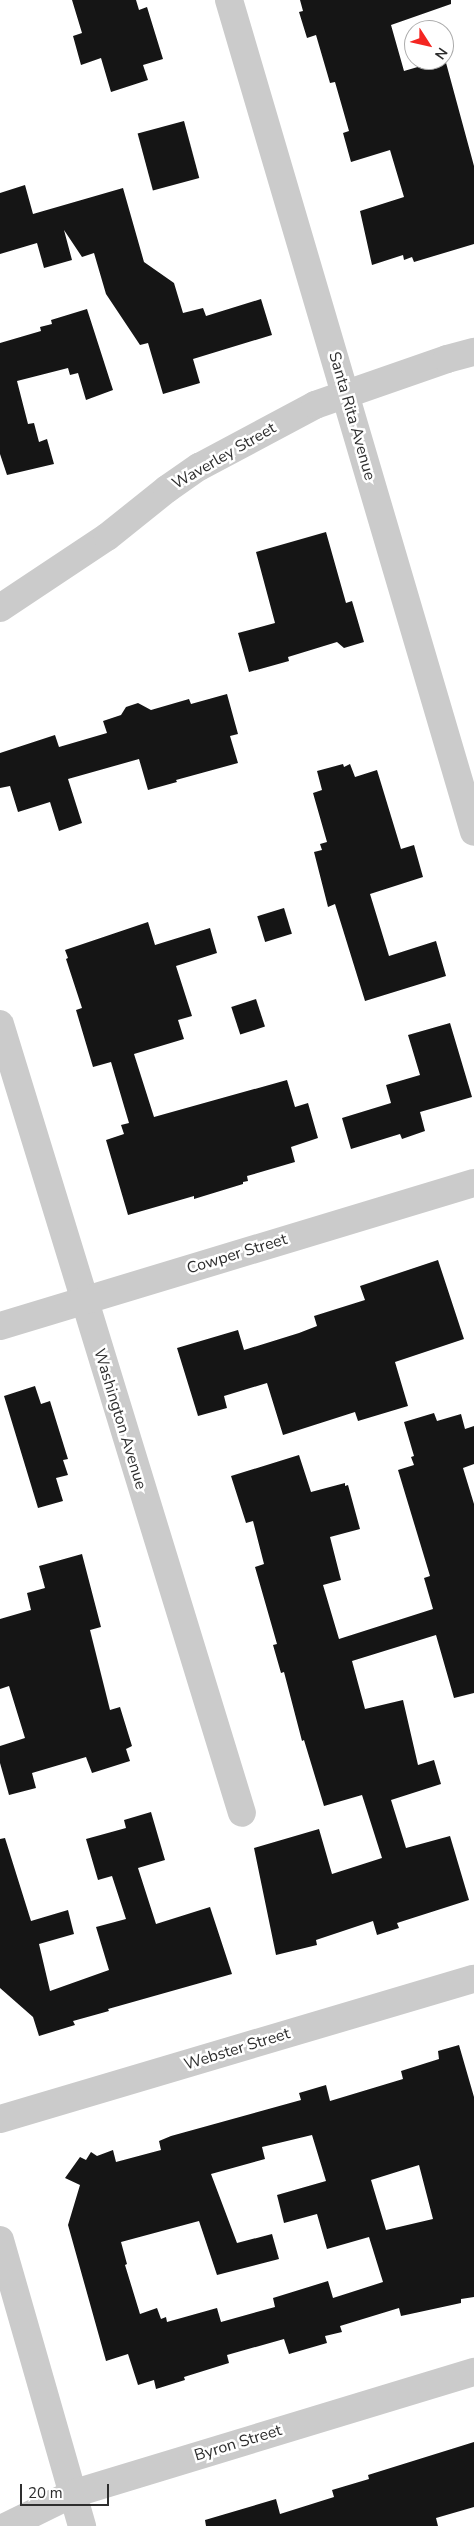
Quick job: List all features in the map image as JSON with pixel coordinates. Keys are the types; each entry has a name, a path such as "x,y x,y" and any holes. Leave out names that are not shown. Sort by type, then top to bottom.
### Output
{"street":[{"name":"Santa Rita Avenue","path":"229,0 474,832"},
{"name":"Waverley Street","path":"0,608 107,537 167,489 199,467 315,405 345,393 474,352"},
{"name":"Washington Avenue","path":"0,1024 242,1813"},
{"name":"Cowper Street","path":"0,1326 474,1184"},
{"name":"Webster Street","path":"0,2119 474,1979"},
{"path":"0,2240 82,2526"},
{"name":"Byron Street","path":"7,2526 72,2494 474,2372"}],"building":[{"path":"72,0 136,0 139,10 147,7 163,59 143,65 148,80 111,92 101,58 81,65 73,36 82,33"},
{"path":"300,0 451,0 451,4 391,25 404,71 448,70 474,166 474,244 414,262 412,257 404,260 403,255 372,265 360,211 404,197 390,150 351,162 343,133 349,131 335,82 330,83 316,35 307,38 299,12 303,11"},
{"path":"184,121 199,178 153,190 138,133"},
{"path":"25,185 33,214 123,188 144,262 174,283 183,313 203,308 206,316 261,299 272,335 193,359 200,383 163,394 148,343 140,345 106,294 94,253 82,257 64,230 72,260 44,268 37,243 0,254 0,193"},
{"path":"87,309 113,390 86,400 78,373 70,375 68,368 17,381 28,424 34,423 39,442 47,439 54,464 7,475 0,454 0,343 41,331 40,327 52,324 51,320"},
{"path":"326,532 346,603 352,601 364,642 344,648 337,642 288,657 289,661 249,672 238,633 275,623 256,552"},
{"path":"227,694 238,734 230,736 238,763 176,780 177,782 148,790 139,759 68,779 82,823 59,831 50,802 18,812 10,786 0,788 0,753 55,735 59,747 107,733 103,721 121,715 126,707 138,703 151,710 189,699 191,704"},
{"path":"343,764 344,767 350,764 355,777 377,770 401,849 414,845 423,877 370,894 389,956 436,941 446,976 365,1001 335,904 328,907 314,852 322,850 320,844 327,842 313,793 322,790 317,771"},
{"path":"284,908 292,934 265,942 257,916"},
{"path":"148,922 155,945 210,928 217,953 176,966 192,1016 178,1020 184,1039 134,1054 154,1117 287,1080 295,1107 308,1103 318,1138 291,1147 295,1162 247,1176 248,1181 243,1182 243,1184 194,1199 194,1196 128,1215 106,1140 124,1134 121,1125 129,1123 111,1062 93,1067 76,1010 82,1008 66,959 68,958 65,950"},
{"path":"256,999 265,1027 240,1035 231,1007"},
{"path":"450,1023 472,1097 420,1112 425,1131 402,1139 400,1134 351,1149 342,1118 391,1103 386,1085 420,1075 408,1035"},
{"path":"438,1260 464,1339 395,1362 408,1406 358,1421 355,1412 283,1435 267,1383 224,1396 227,1408 198,1416 177,1348 238,1330 244,1350 299,1333 317,1326 314,1316 365,1300 360,1286"},
{"path":"35,1386 41,1404 50,1401 68,1459 63,1460 68,1475 56,1478 63,1501 38,1508 4,1396"},
{"path":"434,1413 437,1421 461,1414 465,1429 474,1426 474,1464 463,1468 474,1504 474,1693 454,1698 436,1635 352,1661 365,1709 403,1700 418,1765 434,1760 441,1784 391,1800 406,1848 450,1836 469,1900 397,1923 399,1928 377,1935 373,1921 316,1940 317,1945 276,1955 254,1848 319,1829 332,1874 382,1858 362,1795 324,1806 304,1740 302,1741 284,1672 281,1673 273,1645 277,1644 255,1567 264,1564 253,1521 246,1523 231,1476 299,1455 311,1492 345,1483 345,1486 348,1485 360,1529 330,1537 341,1580 323,1585 339,1639 433,1609 424,1578 430,1576 398,1470 414,1465 411,1457 414,1456 404,1422"},
{"path":"82,1554 101,1627 90,1630 110,1710 120,1707 132,1746 126,1749 130,1761 92,1773 86,1757 32,1773 36,1788 9,1795 0,1763 0,1746 25,1738 9,1686 0,1689 0,1619 31,1610 27,1593 45,1588 39,1566"},
{"path":"151,1812 165,1860 138,1868 156,1924 210,1907 232,1974 108,2009 109,2011 73,2021 75,2025 39,2036 33,2017 0,1988 0,1839 5,1838 31,1921 68,1910 74,1934 39,1944 50,1991 109,1970 96,1927 126,1919 112,1876 98,1880 86,1839 126,1828 124,1820"},
{"path":"459,2045 474,2097 474,2297 461,2299 461,2303 401,2316 399,2308 340,2326 342,2332 325,2336 327,2343 289,2354 284,2339 227,2355 229,2363 184,2377 185,2380 156,2389 154,2380 138,2385 128,2354 106,2361 68,2225 80,2185 65,2178 80,2157 86,2160 91,2152 97,2156 113,2150 116,2162 161,2150 159,2141 171,2136 301,2100 299,2093 326,2085 330,2101 403,2079 401,2071 439,2059 438,2051","holes":["312,2135 326,2181 277,2195 284,2223 317,2214 327,2249 369,2237 383,2282 333,2298 328,2281 273,2298 275,2307 221,2322 217,2308 167,2322 166,2317 161,2319 157,2308 140,2314 125,2265 127,2264 121,2242 199,2221 217,2275 279,2259 272,2234 237,2243 211,2174 265,2159 262,2147","419,2165 433,2219 386,2230 371,2180"]},
{"path":"474,2442 474,2507 436,2518 438,2526 206,2526 205,2520 276,2499 280,2514 334,2497 332,2490 369,2479 368,2475"}]}
